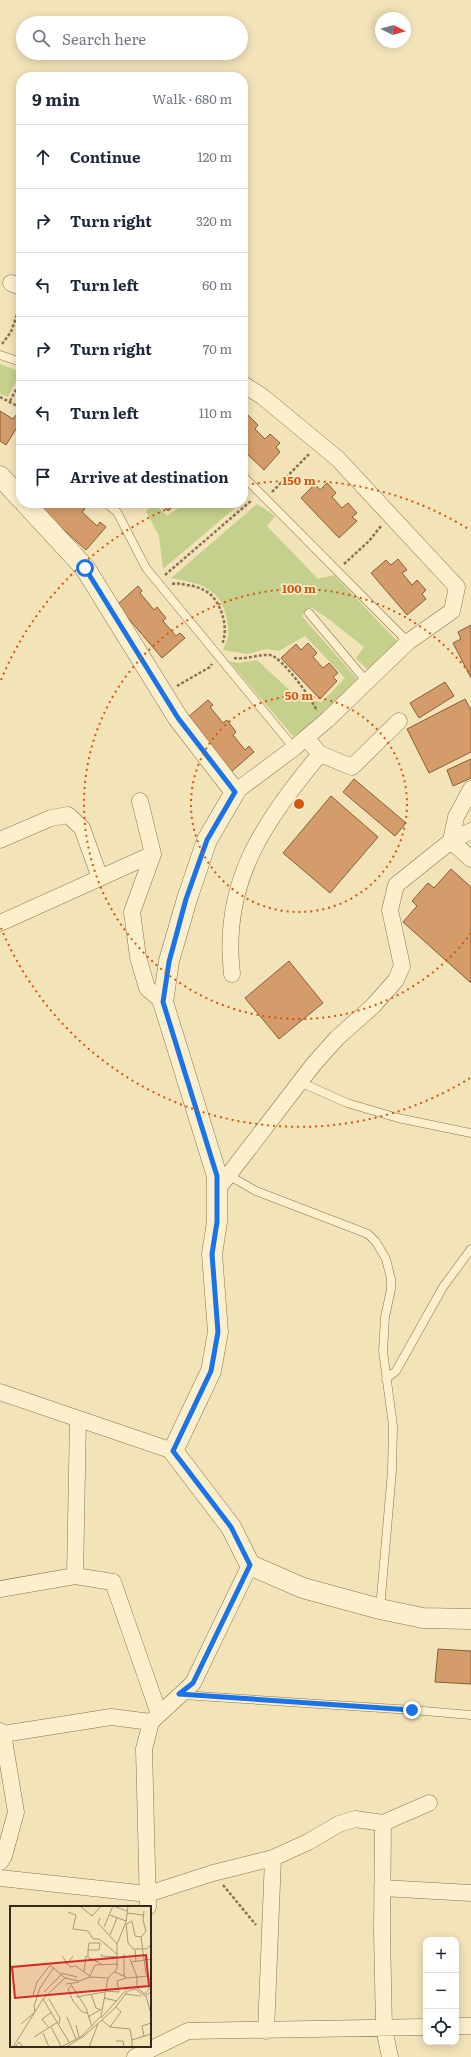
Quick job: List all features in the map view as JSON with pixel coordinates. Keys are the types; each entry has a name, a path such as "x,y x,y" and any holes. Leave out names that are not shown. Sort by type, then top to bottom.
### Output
{"street":[{"path":"223,1182 217,1176 163,1002 169,962 186,899 207,840 235,792 306,738 408,642 452,612 457,587 338,459 262,397 248,387"},
{"path":"0,476 16,494"},
{"path":"30,508 85,568 170,706 235,792"},
{"path":"306,738 320,754 352,767 399,721"},
{"path":"232,974 230,956 233,912 240,880 254,846 278,806 320,754"},
{"path":"451,841 456,817 471,789"},
{"path":"140,801 153,854 132,912 138,957 146,988 163,1002"},
{"path":"0,840 51,818 68,815 82,828 100,878"},
{"path":"173,1451 211,1371 218,1332 212,1254 223,1182 300,1082 337,1038 373,1006 396,980 402,966 390,910 396,885 451,841 471,831"},
{"path":"451,841 471,859"},
{"path":"0,923 153,854"},
{"path":"0,1392 173,1451 231,1527 250,1565 303,1588 380,1609 424,1618 471,1619"},
{"path":"75,1576 78,1419"},
{"path":"148,1900 144,1749 155,1718 179,1694 193,1683 250,1565"},
{"path":"0,1589 75,1576 113,1582 155,1718"},
{"path":"0,1862 4,1856 16,1812 1,1732 111,1717 155,1718"},
{"path":"0,1878 148,1900 213,1873 273,1858 308,1842 340,1824 355,1819 383,1823 429,1803"},
{"path":"383,1823 382,1888 384,2029 390,2057"},
{"path":"266,2030 273,1858"},
{"path":"382,1888 471,1893"},
{"path":"459,2026 471,2026"},
{"path":"143,2051 188,2031 384,2029 423,2027"}],"lane":[{"path":"0,355 16,360"},
{"path":"248,481 408,642"},
{"path":"112,508 117,512 146,568 294,748"},
{"path":"309,613 367,682"},
{"path":"300,1082 347,1103 398,1118 471,1133"},
{"path":"223,1182 256,1191 368,1234 376,1242 386,1259 391,1279 391,1289 383,1336 386,1379 393,1426 392,1471 380,1609"},
{"path":"386,1379 396,1371 443,1287 471,1250"},
{"path":"179,1694 412,1710 471,1716"}],"path":[{"path":"0,347 11,332 16,318"},
{"path":"10,401 16,390"},
{"path":"0,397 16,405"},
{"path":"157,582 263,496 319,444"},
{"path":"337,571 369,541 390,515"},
{"path":"217,655 240,659 259,655 273,655 285,666 314,703 322,724"},
{"path":"213,1873 270,1942"}],"green space":[{"path":"0,364 16,370 16,382 8,397 0,394"},
{"path":"257,504 275,516 267,526 318,579 334,575 400,644 374,667 367,669 356,658 364,647 326,617 310,607 302,616 357,679 315,725 293,736 229,661 239,663 257,660 298,698 322,702 345,678 305,636 279,651 266,649 247,654 223,650 228,635 228,629 224,609 220,601 208,589 200,585 171,578"},
{"path":"150,508 159,508 167,516 178,508 235,508 163,569 159,536 146,511"}],"building":[{"path":"0,411 13,419 16,415 16,429 6,445 0,441"},
{"path":"248,415 258,425 255,429 265,439 270,434 280,443 276,447 280,452 264,470 248,455"},
{"path":"327,483 336,493 332,497 342,508 348,503 357,513 352,517 357,521 339,538 301,498 315,484 320,490"},
{"path":"40,508 84,508 85,509 82,512 97,526 100,522 106,527 86,550"},
{"path":"398,559 407,570 402,573 412,585 417,580 426,590 422,594 426,599 407,615 371,573 386,560 391,565"},
{"path":"138,586 142,591 140,593 154,610 157,607 166,618 163,621 176,636 180,633 185,638 162,658 117,605"},
{"path":"471,625 471,678 453,643 461,639 458,632"},
{"path":"308,643 317,653 313,657 323,668 329,663 338,673 333,677 337,681 320,699 281,658 296,644 301,650"},
{"path":"445,682 454,696 419,718 410,703"},
{"path":"465,699 471,710 471,752 429,773 407,729"},
{"path":"208,700 213,705 210,707 223,723 227,720 236,732 233,735 245,750 249,746 254,752 231,772 187,718"},
{"path":"471,759 471,778 453,786 447,770"},
{"path":"354,779 406,823 395,836 343,792"},
{"path":"331,796 378,837 330,893 283,853"},
{"path":"451,869 471,887 471,983 403,922 417,906 412,901 428,883 434,888"},
{"path":"289,961 323,1003 279,1039 245,998"},
{"path":"438,1649 471,1651 471,1684 435,1682"}],"route":[{"path":"85,568 178,718 235,792 207,840 186,899 169,962 163,1002 217,1176 217,1222 212,1254 218,1332 211,1371 173,1451 231,1527 250,1565 193,1683 179,1694 412,1710"}]}
